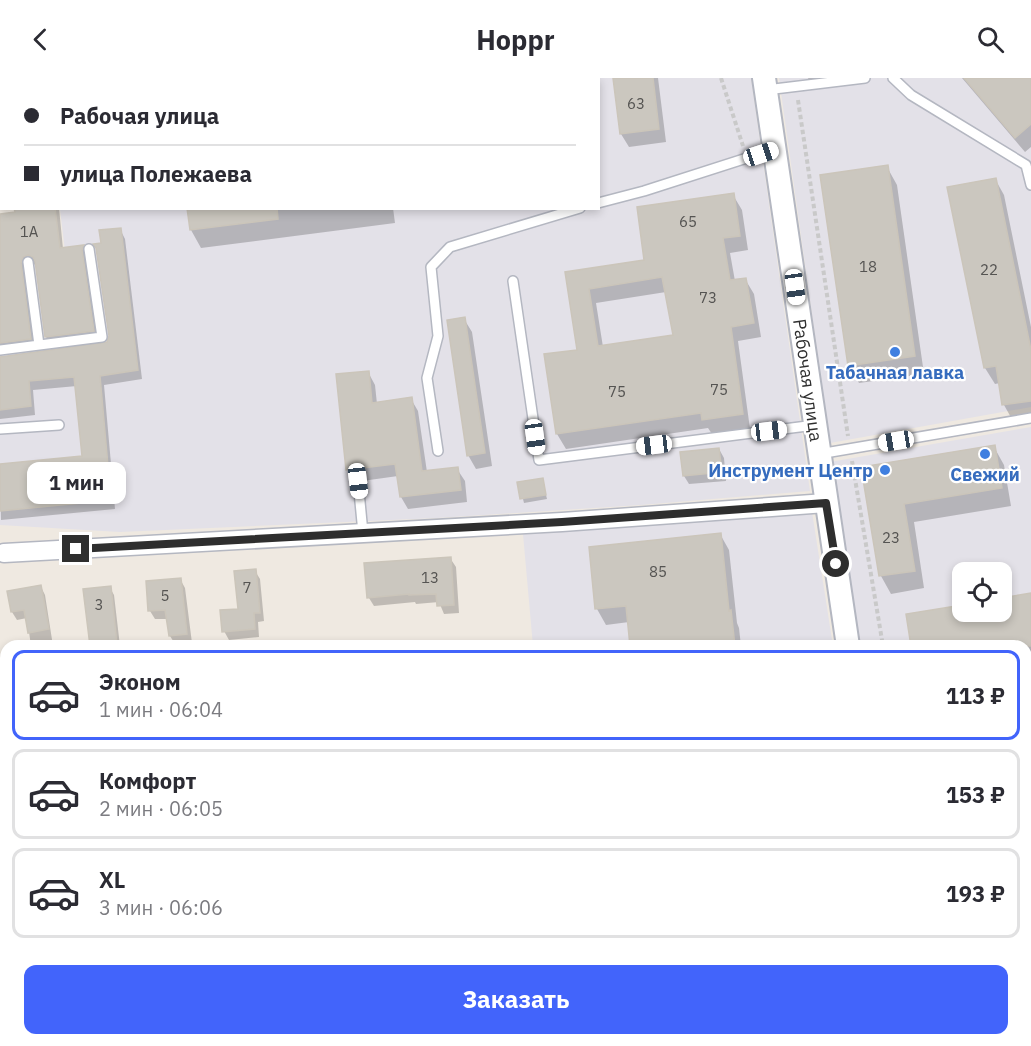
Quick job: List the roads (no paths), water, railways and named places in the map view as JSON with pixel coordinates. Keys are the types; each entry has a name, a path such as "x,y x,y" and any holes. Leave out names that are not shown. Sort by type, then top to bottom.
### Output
{"street":[{"name":"Рабочая улица","path":"765,84 847,640"},
{"path":"2,550 562,522 826,503"}],"lane":[{"path":"765,84 796,87 830,80 865,78"},
{"path":"893,78 911,95 1026,165 1031,184"},
{"path":"600,202 775,149"},
{"path":"438,451 427,378 438,336 431,267 450,247 573,210"},
{"path":"0,350 102,337 89,249"},
{"path":"28,262 39,345"},
{"path":"513,281 538,460 815,425"},
{"path":"819,454 1031,418"},
{"path":"0,429 59,425"},
{"path":"358,481 363,533"}],"place":[{"name":"Табачная лавка","path":"895,352"},
{"name":"Свежий","path":"985,454"},
{"name":"Инструмент Центр","path":"885,470"}]}
